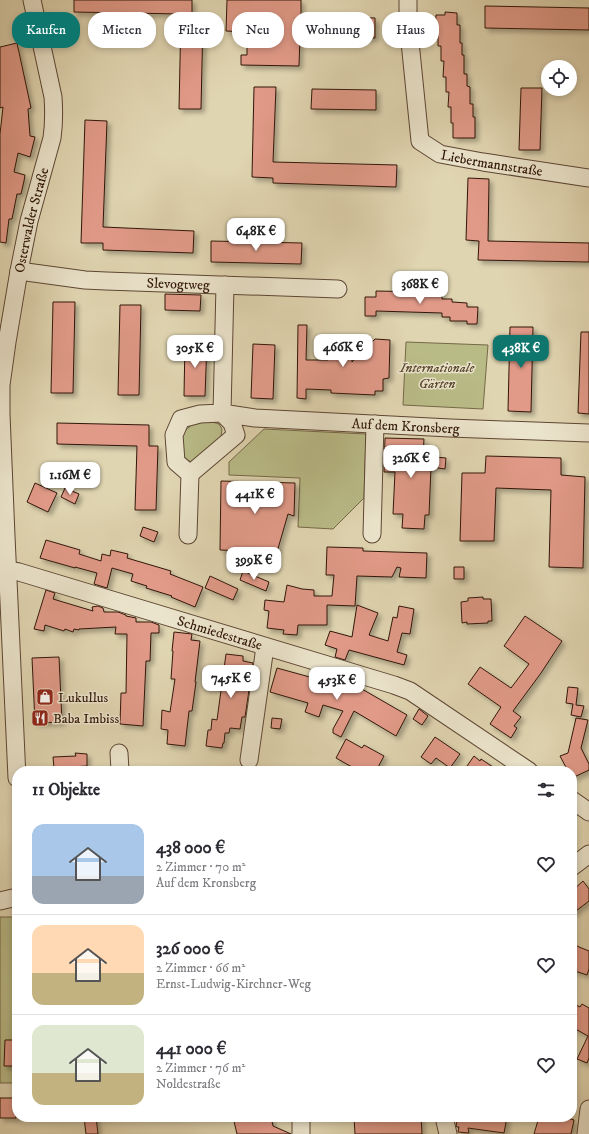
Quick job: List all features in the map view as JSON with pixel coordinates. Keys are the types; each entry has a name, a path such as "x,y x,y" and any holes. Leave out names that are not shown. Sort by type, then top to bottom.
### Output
{"street":[{"name":"Osterwalder Straße","path":"16,766 4,569 1,385 19,271 29,221 54,126 53,97 32,0"},
{"name":"Liebermannstraße","path":"408,0 408,22 420,141 440,154 589,178"},
{"name":"Slevogtweg","path":"19,271 85,280 338,288"},
{"path":"188,535 190,474 236,435 232,423 222,413 225,285"},
{"name":"Auf dem Kronsberg","path":"190,474 176,462 174,436 182,420 200,414 222,413 255,418 450,428 589,433"},
{"path":"372,534 376,424"},
{"name":"Schmiedestraße","path":"4,569 19,572 410,691 522,766"},
{"path":"249,760 265,647"},
{"path":"120,753 120,766"},
{"path":"577,804 589,812"},
{"path":"577,863 589,854"},
{"path":"0,901 12,898"},
{"path":"586,1134 589,1109"},
{"path":"301,1122 301,1134"},
{"path":"445,1122 448,1134"}],"green space":[{"name":"Internationale Gärten","path":"406,342 488,345 483,409 403,405"},
{"path":"200,421 209,421 219,424 222,429 221,437 192,462 184,455 181,437 188,428"},
{"path":"264,429 366,434 364,498 333,529 298,527 300,478 229,475 229,462"},
{"path":"0,917 12,917 12,1083 0,1083"}],"building":[{"path":"74,0 192,0 192,12 164,12 164,14 156,14 156,12 74,12"},
{"path":"227,0 301,0 301,12 292,12 292,48 300,48 299,66 241,65 241,55 247,55 247,48 284,48 284,12 232,12 232,31 226,31"},
{"path":"485,6 589,8 589,30 485,28"},
{"path":"445,12 457,13 457,25 460,25 460,43 462,43 462,55 464,55 464,74 467,74 467,86 470,87 470,104 473,104 473,117 475,117 475,138 453,138 451,107 448,107 449,92 446,92 446,77 443,77 444,61 441,61 441,46 439,46 439,15 445,15"},
{"path":"374,18 375,18 374,38"},
{"path":"12,44 12,48 18,48 31,108 28,109 30,136 35,137 30,157 18,153 14,172 25,175 21,194 17,194 12,219 9,219 6,243 0,242 0,134 3,107 0,108 0,47"},
{"path":"180,48 202,48 201,109 179,109"},
{"path":"254,87 276,87 273,162 397,165 396,187 273,183 273,178 252,177"},
{"path":"521,88 541,88 540,150 519,150"},
{"path":"312,89 376,90 376,110 311,109"},
{"path":"85,120 107,121 103,227 194,231 193,253 103,250 103,243 81,243"},
{"path":"468,178 489,179 488,241 589,243 589,262 478,260 479,241 466,240"},
{"path":"211,241 302,243 301,264 211,262"},
{"path":"376,291 425,292 425,294 442,294 442,299 452,299 452,302 467,303 467,307 478,307 477,324 467,324 467,321 450,321 450,317 442,317 442,313 376,311 376,316 365,316 365,297 376,297"},
{"path":"165,294 201,295 200,311 165,310"},
{"path":"53,302 75,302 73,393 51,393"},
{"path":"120,305 141,305 139,395 118,395"},
{"path":"298,325 307,325 306,360 328,360 329,341 352,342 352,362 375,339 390,340 389,378 383,379 383,391 375,391 375,395 331,393 331,390 306,389 306,399 297,398"},
{"path":"510,327 533,327 531,412 508,411"},
{"path":"581,332 589,332 589,414 578,413"},
{"path":"185,342 207,342 205,396 184,396"},
{"path":"253,344 275,345 273,399 251,398"},
{"path":"57,423 149,425 149,446 158,446 156,510 135,510 137,446 57,444"},
{"path":"385,438 424,439 423,456 446,458 445,469 431,467 429,515 425,515 424,529 402,528 403,514 393,514 395,472 384,472"},
{"path":"486,456 561,458 561,475 585,477 583,568 549,567 551,490 496,488 494,541 460,541 462,473 485,473"},
{"path":"221,481 295,483 294,516 288,514 277,552 220,550"},
{"path":"35,483 57,493 48,512 27,502"},
{"path":"65,488 79,494 75,504 61,497"},
{"path":"143,527 158,532 154,542 140,536"},
{"path":"46,540 80,550 79,554 101,561 102,554 110,556 111,550 128,554 127,558 171,571 170,574 203,587 195,607 171,597 172,596 146,588 147,586 131,581 133,574 112,568 107,588 94,584 97,573 40,558"},
{"path":"327,547 363,548 363,551 427,553 426,578 399,577 401,568 397,567 392,577 357,576 355,606 327,605 327,625 298,625 297,635 283,634 284,630 267,628 269,611 264,610 265,600 284,602 287,585 302,589 314,590 314,596 332,596 334,575 326,575"},
{"path":"454,567 464,567 464,579 454,579"},
{"path":"243,571 269,582 266,591 240,580"},
{"path":"210,576 238,589 233,600 205,588"},
{"path":"46,590 55,593 53,599 93,611 92,607 98,606 103,608 104,612 118,612 126,616 136,618 136,622 151,622 159,625 159,633 151,633 150,661 146,661 143,726 120,724 121,693 126,693 127,634 115,634 116,627 79,630 74,629 73,632 65,629 64,631 45,625 44,631 34,629"},
{"path":"483,597 483,599 491,599 492,621 488,621 488,623 462,623 461,602 468,601 468,598"},
{"path":"357,605 378,613 369,635 388,641 393,617 397,618 399,606 414,609 410,634 402,633 397,652 407,655 404,665 349,650 345,660 335,657 337,649 325,645 330,631 352,637"},
{"path":"525,616 562,641 513,711 521,717 514,726 517,728 511,738 490,724 501,707 468,684 480,667 511,688 529,664 504,646"},
{"path":"174,632 192,634 191,640 200,641 192,711 189,711 185,746 167,744 168,730 161,729 162,710 170,712 175,679 171,679"},
{"path":"226,654 243,656 243,661 253,663 245,717 242,717 240,729 230,728 229,733 225,733 222,748 206,746 208,730 211,730 212,719 217,720"},
{"path":"59,657 62,722 35,723 32,658"},
{"path":"277,668 317,679 317,681 352,691 355,685 407,715 396,736 354,711 341,737 333,733 333,729 343,711 323,705 319,717 305,712 308,703 270,692"},
{"path":"568,687 578,688 576,705 584,706 581,717 571,715 573,704 566,703"},
{"path":"419,709 428,716 422,725 413,719"},
{"path":"272,718 282,719 280,729 271,728"},
{"path":"576,718 588,720 581,748 589,764 589,770 577,776 577,766 565,766 560,756 568,753"},
{"path":"435,737 460,754 451,766 447,766 436,758 431,764 421,757"},
{"path":"346,739 362,748 364,745 384,756 379,766 350,766 336,758"},
{"path":"75,753 87,754 87,766 54,766 53,757 76,756"},
{"path":"474,756 480,761 481,759 492,766 467,766"},
{"path":"583,881 589,889 589,901 577,910 577,886"},
{"path":"577,946 589,951 589,969 587,975 577,972"},
{"path":"582,1004 589,1008 589,1058 587,1063 577,1059 588,1036 577,1030 577,1006 580,1007"},
{"path":"5,1040 12,1040 12,1066 4,1066"},
{"path":"0,1098 12,1098 12,1118 0,1118"},
{"path":"85,1122 97,1122 98,1134 86,1134"},
{"path":"234,1122 272,1122 273,1126 291,1134 237,1134"},
{"path":"354,1122 421,1122 422,1134 355,1134"},
{"path":"457,1122 506,1122 504,1133 468,1128 469,1133 458,1132 459,1127 456,1126"},
{"path":"538,1122 574,1122 571,1134 534,1134"}],"place":[{"name":"Lukullus","path":"45,697"},
{"name":"Baba Imbiss","path":"40,718"}]}
